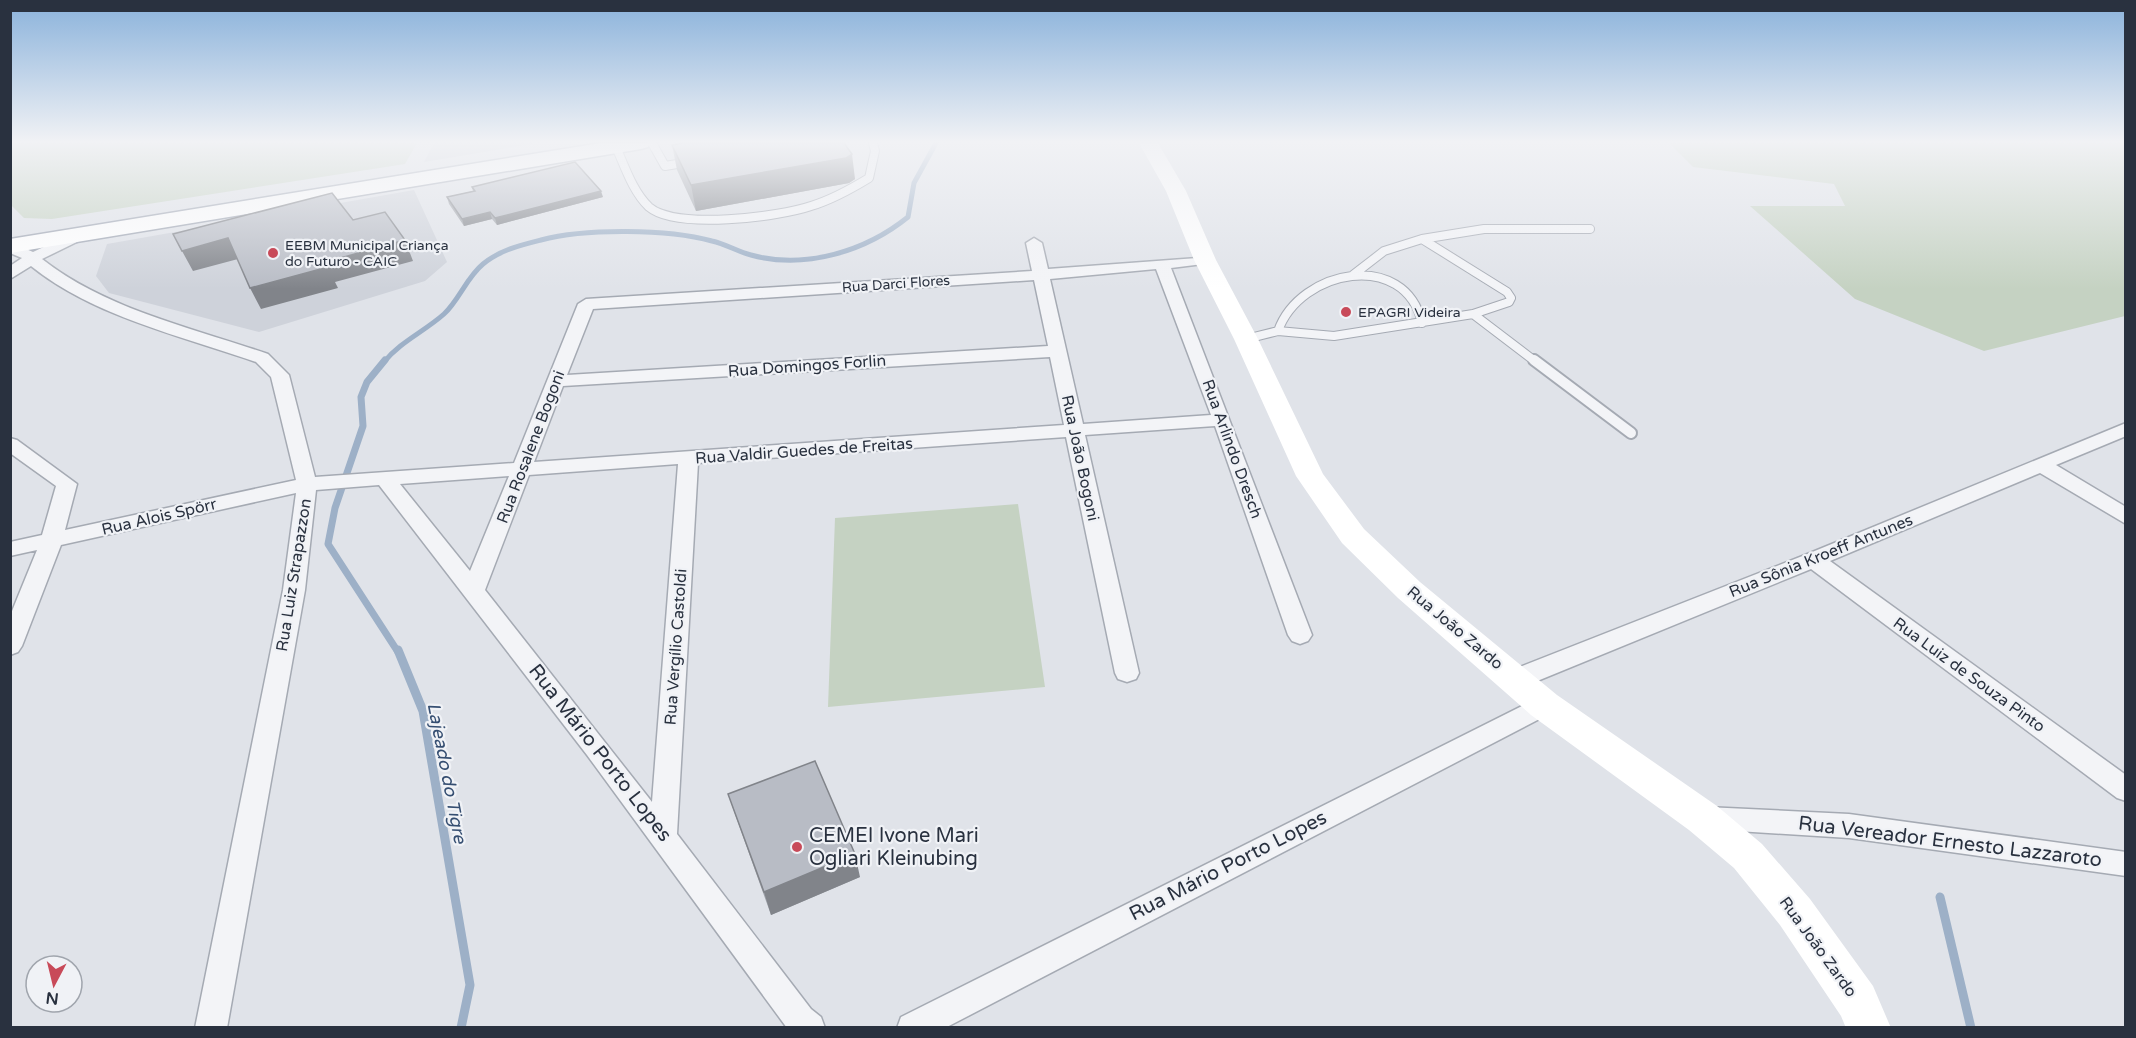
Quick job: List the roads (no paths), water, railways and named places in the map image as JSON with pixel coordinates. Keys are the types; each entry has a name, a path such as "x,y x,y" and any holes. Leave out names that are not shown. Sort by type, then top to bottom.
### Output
{"main road":[{"path":"10,235 278,191"},
{"path":"10,247 345,191"},
{"name":"Rua João Zardo","path":"1176,191 1205,260 1246,339 1310,477 1353,536 1409,590 1544,705 1702,818 1748,856 1795,912 1857,1001 1869,1028"}],"street":[{"path":"10,274 32,258 80,235"},
{"name":"Rua João Bogoni","path":"1034,243 1127,673"},
{"name":"Rua Luiz Strapazzon","path":"10,247 32,258 56,278 95,300 262,358 280,375 318,483 294,590 210,1025"},
{"name":"Rua Darci Flores","path":"586,304 1041,275 1205,260"},
{"name":"Rua Arlindo Dresch","path":"1162,264 1222,420 1300,635"},
{"name":"Rua Rosalene Bogoni","path":"474,590 524,469 586,304"},
{"name":"Rua Domingos Forlin","path":"557,381 1057,351"},
{"name":"Rua Valdir Guedes de Freitas","path":"378,480 1222,420"},
{"name":"Rua Sônia Kroeff Antunes","path":"1516,679 1813,560 2126,429"},
{"path":"10,444 67,484 51,542 10,646"},
{"name":"Rua Vergílio Castoldi","path":"663,835 688,459"},
{"path":"2040,464 2126,517"},
{"name":"Rua Alois Spörr","path":"10,549 318,483 378,480"},
{"name":"Rua Mário Porto Lopes","path":"378,480 474,590 663,835 800,1020 810,1028"},
{"name":"Rua Luiz de Souza Pinto","path":"1813,560 2125,790"},
{"name":"Rua Mário Porto Lopes","path":"912,1028 1544,705"},
{"name":"Rua Vereador Ernesto Lazzaroto","path":"1702,818 1849,826 2126,864"}],"lane":[{"path":"639,191 655,211 675,217 730,219 809,207 847,191"},
{"path":"1278,331 1288,308 1304,293 1353,275 1384,251 1444,232 1590,229"},
{"path":"1246,339 1278,331 1334,336 1473,314 1509,302 1511,298 1508,292 1422,239"},
{"path":"1353,275 1378,278 1406,293 1421,312 1422,323"},
{"path":"1473,314 1631,433"}],"waterway":[{"name":"Lajeado do Tigre","path":"384,362 397,348 444,314 477,269 490,259 518,246 581,233 650,232 717,242 741,252 772,259 813,259 854,248 891,229 908,217 913,191"},
{"name":"Lajeado do Tigre","path":"385,360 367,382 361,397 363,426 335,508 328,544 398,652"},
{"name":"Lajeado do Tigre","path":"398,650 423,711 470,985 461,1028"},
{"path":"1940,897 1971,1028"}],"place":[{"name":"EEBM Municipal Criança do Futuro - CAIC","path":"273,253"},
{"name":"EPAGRI Videira","path":"1346,312"},
{"name":"CEMEI Ivone Mari Ogliari Kleinubing","path":"797,847"}]}
